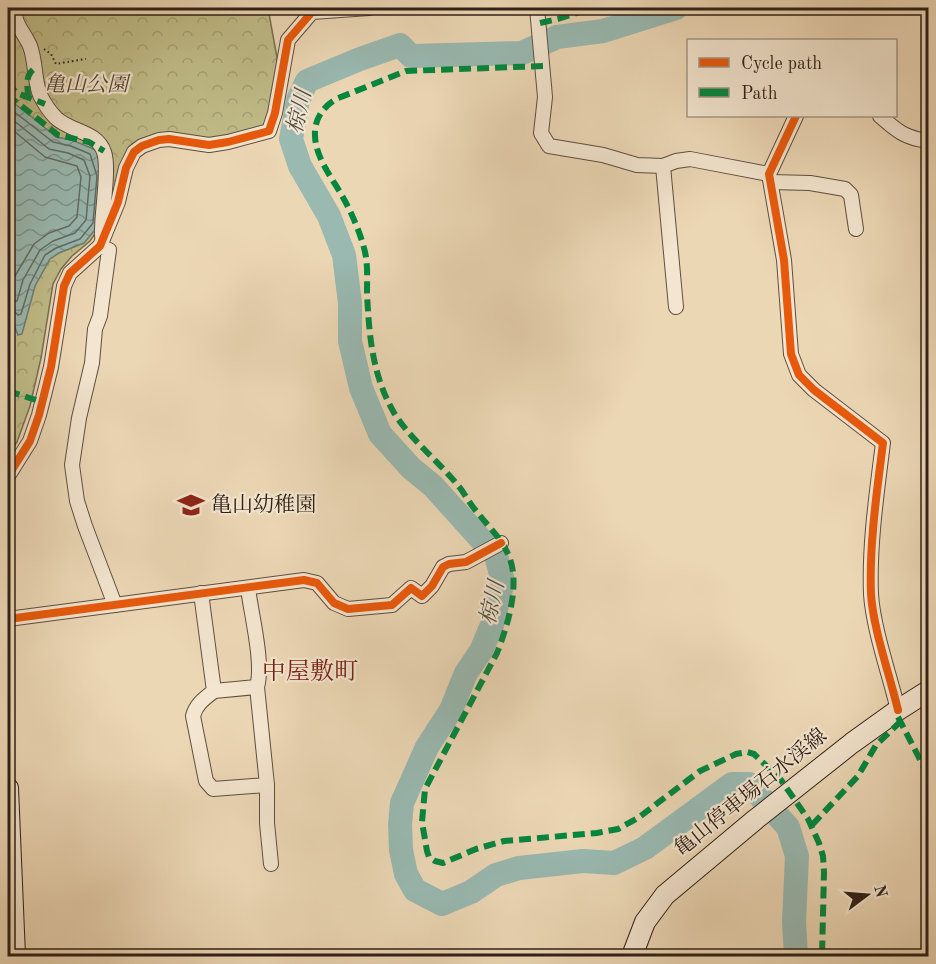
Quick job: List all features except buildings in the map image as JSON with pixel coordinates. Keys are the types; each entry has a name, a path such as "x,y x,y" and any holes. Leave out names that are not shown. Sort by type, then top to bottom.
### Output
{"main road":[{"name":"亀山停車場石水渓線","path":"632,957 645,922 664,895 814,773 898,710 928,691"},
{"path":"8,788 15,957"}],"street":[{"path":"15,8 18,25 31,49 40,94 45,104 56,118 95,140 104,151 106,168 101,242 110,250 100,316 95,329 92,363 79,418 72,465 77,501 84,526 115,605"},
{"path":"8,476 30,441 39,415 51,367 64,286 70,273 101,242 118,202 126,168 134,153 142,146 159,140 169,139 208,145 269,131 275,113 288,40 312,12 369,8"},
{"path":"537,8 540,23 544,97 541,133 549,146 603,155 637,165 663,166 690,159 770,178 845,189 850,195 856,229"},
{"path":"796,117 770,178 784,260 792,354 799,375 814,390 883,443 871,595 898,710"},
{"path":"881,117 899,132 912,138 928,141"},
{"path":"663,166 676,307"},
{"path":"8,619 304,580 317,582 334,603 348,609 392,605 411,588 422,596 432,586 443,567 466,562 501,544"},
{"path":"248,588 258,652 260,678 257,687 267,785 267,823 271,864"},
{"path":"201,593 214,691"},
{"path":"257,687 214,691 200,702 194,716 206,782 213,789 267,785"}],"path":[{"path":"31,49 41,46 59,65 86,59"}],"green space":[{"name":"亀山公園","path":"8,8 268,8 278,63 271,111 263,127 230,138 141,141 107,217 90,241 61,269 53,284 41,358 30,406 17,442 8,456"}],"water":[{"path":"8,99 56,137 72,140 96,150 101,165 99,225 84,243 50,259 35,286 22,334 18,335 8,310"}],"waterway":[{"name":"椋川","path":"676,8 603,31 557,37 522,53 411,56 400,45 307,81 298,100 291,139 300,166 329,216 344,255 350,303 350,341 361,388 380,434 411,468 433,486 496,556 503,581 492,625 481,651 466,673 451,710 427,747 402,803 401,850 406,874 415,890 442,904 471,892 496,875 519,868 583,861 614,863 645,848 732,784 749,784 788,827 797,856 794,922 796,956"}],"marked path":[{"path":"540,23 592,8"},
{"path":"543,66 406,71 336,99 320,114 315,130 316,145 326,170 348,207 363,246 367,262 367,293 373,354 386,397 399,421 456,483 501,541 511,563 512,602 497,653 425,789 422,822 427,851 429,857 443,863 476,849 504,841 618,829 638,818 700,771 736,754 747,752 754,754 781,780 808,819 819,843 824,872 822,956"},
{"path":"28,98 28,78 35,68"},
{"path":"8,71 12,91"},
{"path":"8,96 13,89 17,93 45,104"},
{"path":"9,94 58,135 89,142 104,151"},
{"path":"8,320 10,326 8,334"},
{"path":"8,391 36,400"},
{"path":"898,717 928,775"},
{"path":"812,825 858,776 876,745 900,722"}],"cycle path":[{"path":"8,476 30,441 39,415 51,367 64,286 70,273 100,246 118,202 126,168 134,152 142,146 159,140 169,139 209,145 269,131 275,113 288,40 312,12 369,8"},
{"path":"796,117 769,174 784,260 791,354 799,375 814,390 883,443 872,537 871,594 878,637 898,710"},
{"path":"8,619 304,580 317,583 334,603 348,609 392,605 411,588 422,596 432,586 443,567 466,562 501,543"}],"place":[{"name":"亀山幼稚園","path":"191,505"}],"district":[{"name":"中屋敷町","path":"310,673"}]}
